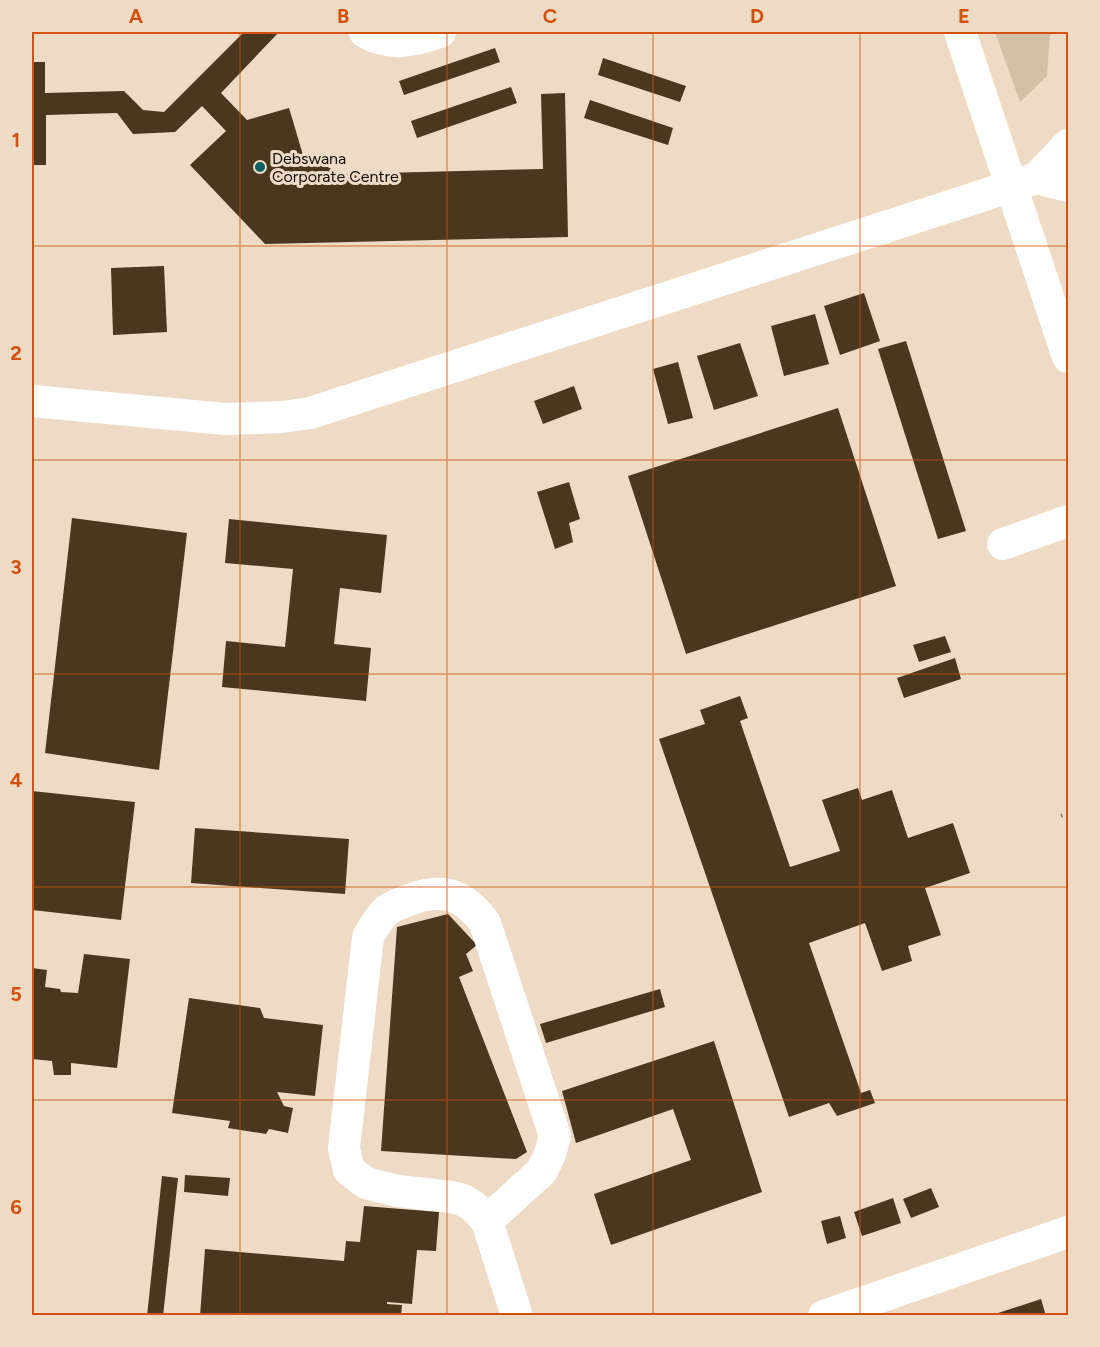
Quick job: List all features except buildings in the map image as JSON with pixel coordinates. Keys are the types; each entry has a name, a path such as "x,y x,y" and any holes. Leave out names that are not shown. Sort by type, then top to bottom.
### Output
{"street":[{"path":"365,32 376,38 396,42 423,38 440,32"},
{"path":"960,32 1025,182 1068,357"},
{"path":"32,401 226,419 282,417 310,413 1025,182 1068,145"},
{"path":"1025,182 1068,186"},
{"path":"1003,543 1068,521"},
{"path":"487,1221 542,1171 555,1136 485,923 474,909 460,898 443,893 425,894 387,910 368,937 344,1148 349,1170 366,1183 398,1191 452,1197 473,1206 487,1221 517,1316"},
{"path":"824,1316 1068,1232"}],"path":[{"path":"1061,816 1068,813"}],"shaded area":[{"path":"995,32 1050,32 1047,76 1020,102"}],"place":[{"name":"Debswana Corporate Centre","path":"260,167"}]}
